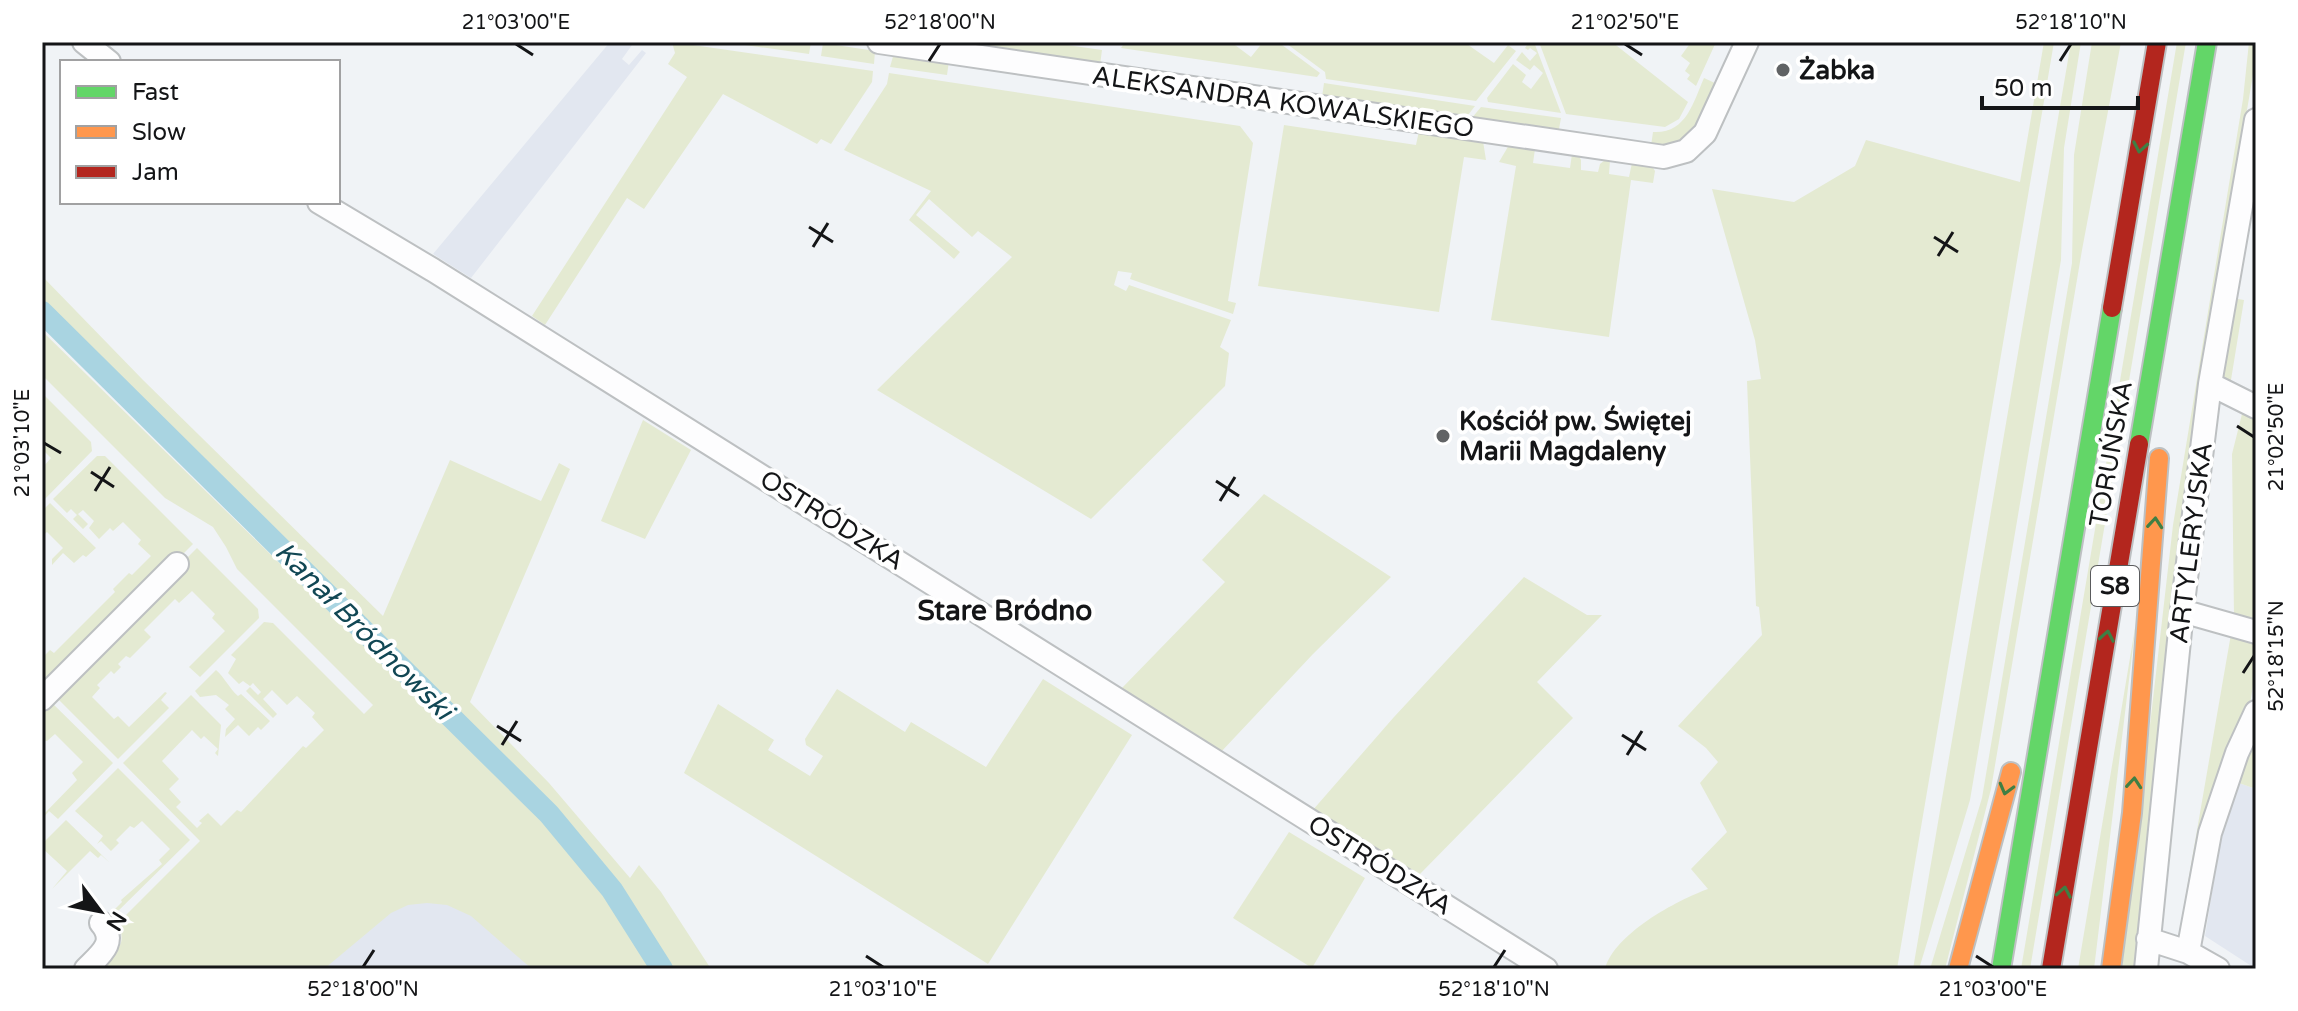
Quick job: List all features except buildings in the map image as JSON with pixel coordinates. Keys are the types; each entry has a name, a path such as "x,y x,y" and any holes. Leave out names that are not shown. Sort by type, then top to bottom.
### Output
{"highway":[{"name":"TORUŃSKA","path":"2001,969 2157,42"},
{"name":"TORUŃSKA","path":"2051,969 2207,42"},
{"path":"2111,969 2131,829 2171,282 2180,203"},
{"path":"2022,731 2076,525"},
{"path":"1958,969 2014,761"}],"street":[{"path":"84,42 106,60"},
{"name":"ALEKSANDRA KOWALSKIEGO","path":"879,42 1652,157 1673,156 1686,151 1705,133 1747,42"},
{"name":"ARTYLERYJSKA","path":"2146,969 2182,611 2210,384 2256,120"},
{"name":"OSTRÓDZKA","path":"322,204 433,270 1546,969"},
{"path":"2210,384 2256,407"},
{"path":"42,699 177,564"},
{"path":"2182,611 2256,632"},
{"path":"2188,952 2210,833 2237,753 2256,712"},
{"path":"86,969 108,945 108,933 101,923"},
{"path":"2148,939 2188,952 2218,969"}],"shaded area":[{"path":"610,42 632,45 622,59 629,65 642,50 646,53 471,278 433,254"},
{"path":"421,774 615,969 232,969"},
{"path":"2236,782 2256,789 2256,969 2205,936 2224,818"}],"green space":[{"path":"672,42 873,71 872,82 831,144 821,139 817,144 723,94 644,209 627,198 545,325 532,316 687,77 668,64 675,53"},
{"path":"724,42 811,42 809,54"},
{"path":"948,42 1046,42 1102,50 1100,65"},
{"path":"1125,42 1231,42 1251,57 1263,42 1278,42 1320,73 1317,77 1121,48"},
{"path":"1288,42 1464,42 1494,63 1508,45 1516,51 1476,101 1326,79 1325,72"},
{"path":"1529,42 1534,42 1561,113 1488,102 1487,98 1513,64 1526,75 1522,82 1531,89 1543,73 1534,65 1530,70 1516,60 1522,52 1530,61 1537,53 1525,48"},
{"path":"1539,42 1612,42 1688,102 1679,119 1665,127 1566,114"},
{"path":"1691,42 1716,42 1696,86 1687,79 1690,75 1685,71 1690,63 1681,56"},
{"path":"2044,42 2054,42 1897,969 1605,969 1611,956 1633,931 1680,901 1708,889 1691,869 1727,832 1700,783 1718,762 1678,726 1762,635 1759,607 1756,606 1747,381 1761,379 1755,340 1712,189 1794,202 1855,166 1866,140 2020,182"},
{"path":"2071,42 2081,42 2064,148 2061,260 1970,800 1919,969 1913,969"},
{"path":"2092,42 2121,42 2082,250 1991,789 1945,969 1930,969 1982,798 2072,263 2074,155"},
{"path":"2177,42 2186,42 2030,969 2021,969"},
{"path":"2249,42 2256,42 2256,57 2198,398 2138,969 2122,969 2173,525 2243,99"},
{"path":"823,43 875,51 874,64 821,56"},
{"path":"894,53 949,61 947,75 890,67"},
{"path":"889,73 1240,126 1253,143 1228,301 1236,303 1233,314 1130,279 1132,273 1118,271 1114,285 1126,291 1129,285 1231,320 1220,347 1229,353 1225,386 1091,519 877,390 1012,257 978,231 972,237 929,199 916,215 960,252 954,259 909,220 931,191 844,150 887,84"},
{"path":"1704,78 1717,84 1695,128 1678,141 1651,146 1653,132 1673,128 1687,115"},
{"path":"1324,83 1475,106 1465,119 1322,97"},
{"path":"1481,107 1561,118 1559,129 1556,132 1471,119"},
{"path":"1284,125 1416,145 1419,131 1483,141 1486,160 1464,157 1439,312 1258,286"},
{"path":"1509,145 1535,149 1533,163 1570,168 1572,154 1579,156 1581,170 1598,172 1600,164 1610,160 1609,174 1629,177 1632,163 1652,166 1655,171 1653,183 1631,180 1609,337 1491,320 1516,166 1499,162"},
{"path":"42,276 383,616 450,460 541,501 559,463 570,469 470,702 549,783 630,878 639,865 661,892 711,969 673,969 626,894 558,811 42,302"},
{"path":"2244,300 2230,386 2223,378 2223,371 2234,302"},
{"path":"42,331 537,815 596,883 652,969 532,969 471,916 447,905 427,903 408,905 391,913 324,969 99,969 121,943 121,931 117,924 200,841 123,763 191,695 221,725 218,756 215,753 218,749 192,730 162,761 179,779 169,789 181,802 176,807 197,828 202,823 199,821 208,813 221,826 237,810 241,812 303,746 306,748 324,730 312,717 315,713 297,696 287,705 272,690 263,699 277,714 273,718 246,691 250,687 258,695 261,692 253,683 250,686 243,681 239,684 228,673 236,659 231,655 264,622 273,623 364,714 373,705 237,569 213,527 165,498 42,375"},
{"path":"42,393 91,442 92,451 42,502 42,468 51,458 42,449"},
{"path":"2243,410 2256,416 2256,625 2234,616 2232,454"},
{"path":"643,420 691,450 645,539 601,521"},
{"path":"97,456 105,456 193,544 48,689 42,683 42,658 50,650 54,653 115,592 113,589 129,573 132,575 151,556 138,544 141,540 123,522 113,531 110,528 99,539 89,528 94,521 83,510 78,514 88,524 83,529 73,519 77,515 71,509 67,513 53,499"},
{"path":"1264,494 1391,577 1220,753 1122,688 1225,582 1202,560"},
{"path":"50,503 96,548 86,557 83,555 74,563 63,553 52,565 52,559 63,548 47,532 42,536 42,511"},
{"path":"197,548 258,609 259,618 200,677 189,667 225,631 212,618 215,614 192,591 179,603 175,599 144,630 151,637 130,658 126,656 118,664 121,667 114,674 111,671 97,685 100,688 92,697 114,719 118,716 129,727 165,692 161,700 169,708 118,759 52,693"},
{"path":"1524,577 1587,615 1602,615 1537,682 1573,718 1419,875 1312,811"},
{"path":"2136,622 2094,969 2078,969"},
{"path":"2231,634 2254,642 2256,664 2249,712 2229,745 2185,931 2179,934"},
{"path":"216,670 238,696 241,694 270,721 261,730 258,727 249,736 238,725 225,737 226,729 235,719 225,709 229,705 216,695 200,697 195,691"},
{"path":"1043,679 1132,735 988,964 684,773 718,704 774,740 768,750 810,776 823,756 806,745 805,739 837,689 905,732 911,722 986,767"},
{"path":"47,698 113,763 58,819 49,811 42,816 77,780 72,773 83,762 55,734 47,741 42,740 42,703"},
{"path":"2256,722 2256,789 2236,782"},
{"path":"118,768 190,840 111,918 108,916 121,900 162,864 159,860 170,849 142,821 134,828 130,826 116,840 119,843 111,851 101,841 97,844 103,836 75,811"},
{"path":"66,820 110,863 90,851 52,889 67,871 42,848 42,844"},
{"path":"1289,832 1365,878 1312,968 1233,918"}],"waterway":[{"name":"Kanał Bródnowski","path":"42,312 549,814 612,890 662,969"}],"traffic: fast":[{"path":"2139,444 2207,42"},
{"path":"2001,969 2112,308"}],"traffic: slow":[{"path":"2111,969 2132,813 2159,458"},
{"path":"1958,969 2011,772"}],"traffic: jam":[{"path":"2112,308 2157,42"},
{"path":"2051,969 2139,444"}],"place":[{"name":"Żabka","path":"1783,70"},
{"name":"Kościół pw. Świętej Marii Magdaleny","path":"1443,436"}],"district":[{"name":"Stare Bródno","path":"1005,611"}]}
